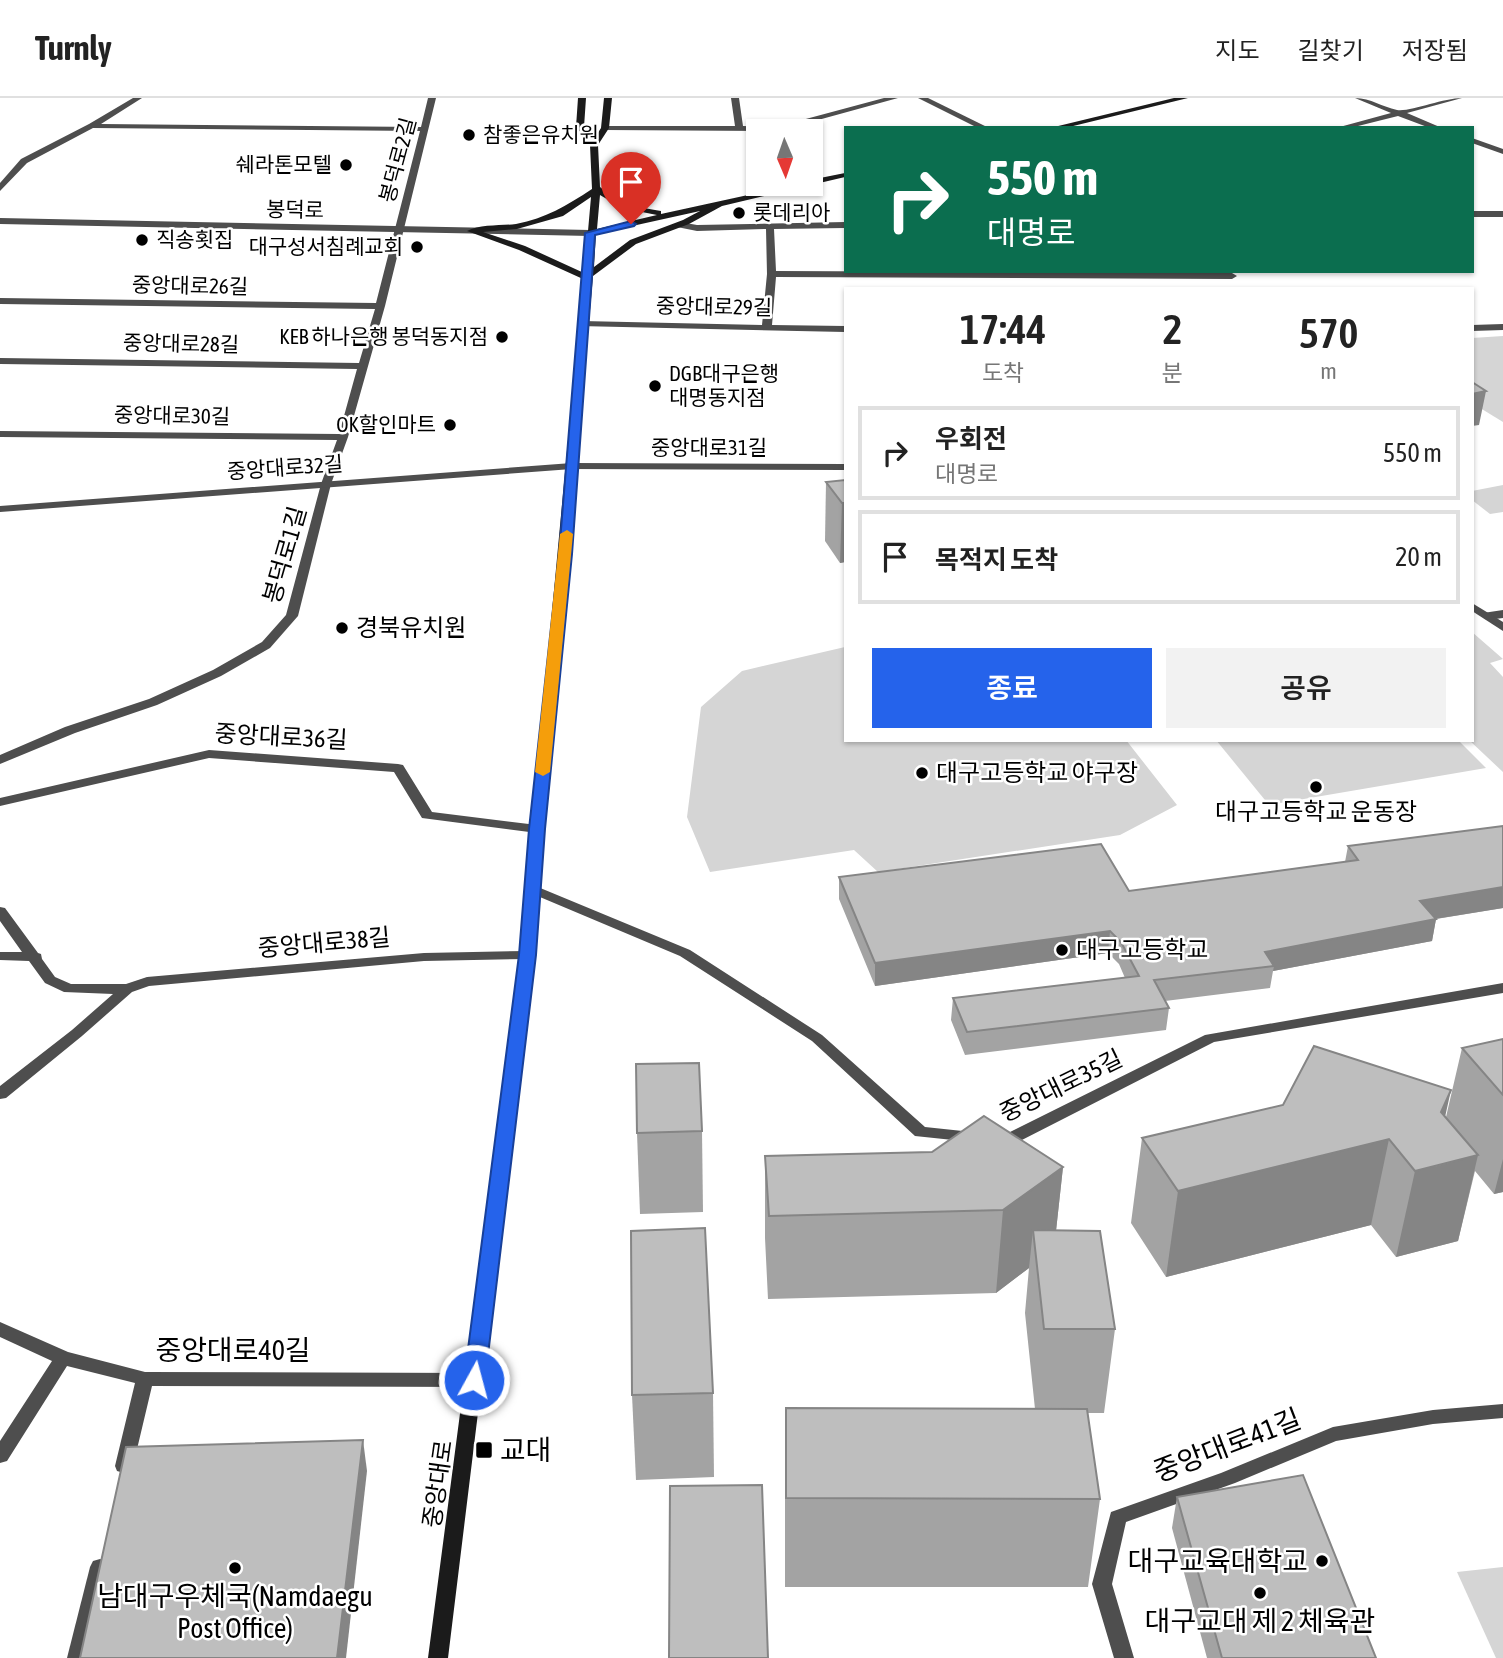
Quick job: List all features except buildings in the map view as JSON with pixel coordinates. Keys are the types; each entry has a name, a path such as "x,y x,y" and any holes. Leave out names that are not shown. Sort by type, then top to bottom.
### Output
{"main road":[{"name":"중앙대로","path":"438,1658 527,955 572,466 586,276 596,189 594,145 580,127 582,98"},
{"path":"594,145 605,128 608,98"},
{"path":"1063,126 1184,98"},
{"path":"823,180 844,175"},
{"path":"469,231 517,226 560,215 596,189 611,201 636,211 677,214"},
{"path":"590,233 753,196"},
{"path":"469,231 522,248 586,276 633,242 681,225 719,204"}],"street":[{"path":"0,188 24,161 92,126 138,98"},
{"name":"봉덕로2길","path":"397,230 432,98"},
{"path":"735,98 739,129"},
{"path":"605,128 777,129 894,98"},
{"path":"922,98 981,126"},
{"path":"1359,98 1433,126"},
{"path":"1348,126 1458,98"},
{"path":"92,126 425,129"},
{"path":"1474,141 1503,152"},
{"path":"1474,151 1489,147"},
{"path":"1474,215 1503,214"},
{"name":"봉덕로","path":"0,221 590,233"},
{"path":"681,225 697,228 844,225"},
{"path":"767,327 772,274 770,227"},
{"name":"봉덕로1길","path":"0,760 70,730 153,702 217,673 266,645 292,616 326,484 344,437 380,306 397,230"},
{"path":"772,274 1231,274"},
{"path":"1217,287 1231,274"},
{"name":"중앙대로26길","path":"0,301 380,306"},
{"name":"중앙대로29길","path":"582,324 844,329"},
{"path":"1474,328 1503,327"},
{"name":"중앙대로28길","path":"0,361 362,366"},
{"name":"중앙대로30길","path":"0,433 344,437"},
{"name":"중앙대로31길","path":"572,466 844,467"},
{"name":"중앙대로32길","path":"0,509 572,466"},
{"path":"1474,607 1503,627"},
{"path":"1486,616 1503,614"},
{"name":"중앙대로36길","path":"0,802 209,754 398,768 428,815 537,829"},
{"name":"중앙대로35길","path":"533,889 685,953 817,1038 921,1132 1006,1141 1210,1038 1503,988"},
{"name":"중앙대로38길","path":"0,911 50,979 69,989 127,989 147,982 424,957 527,955"},
{"path":"0,956 36,957"},
{"name":"중앙대로38길","path":"0,1094 127,989"},
{"name":"중앙대로40길","path":"0,1329 63,1358 145,1378 474,1380"},
{"path":"0,1456 63,1358"},
{"path":"119,1488 145,1378"},
{"name":"중앙대로41길","path":"1124,1658 1102,1584 1118,1517 1228,1478 1333,1434 1433,1417 1503,1411"},
{"path":"77,1658 106,1542"}],"shaded area":[{"path":"1503,336 1503,422 1474,404 1474,338"},
{"path":"1503,485 1503,512 1490,514 1474,502 1474,491"},
{"path":"1474,634 1503,659 1490,663 1503,677 1503,772 1471,742 1474,742"},
{"name":"대구고등학교 야구장","path":"844,647 844,742 1128,742 1177,805 1120,835 878,872 854,850 710,872 687,817 701,707 742,671"},
{"name":"대구고등학교 운동장","path":"1218,742 1460,742 1486,768 1269,805"},
{"path":"1503,1567 1503,1658 1496,1658 1457,1572"}],"slow traffic":[{"path":"543,772 567,534"}],"place":[{"name":"참좋은유치원","path":"469,135"},
{"name":"쉐라톤모텔","path":"346,165"},
{"name":"롯데리아","path":"739,213"},
{"name":"직송횟집","path":"142,240"},
{"name":"대구성서침례교회","path":"417,247"},
{"name":"KEB 하나은행 봉덕동지점","path":"502,337"},
{"name":"DGB대구은행 대명동지점","path":"655,386"},
{"name":"OK할인마트","path":"450,425"},
{"name":"경북유치원","path":"342,628"},
{"name":"대구고등학교 야구장","path":"922,773"},
{"name":"대구고등학교 운동장","path":"1316,787"},
{"name":"대구고등학교","path":"1062,950"},
{"name":"교대","path":"484,1450"},
{"name":"대구교육대학교","path":"1322,1561"},
{"name":"남대구우체국(Namdaegu Post Office)","path":"235,1568"},
{"name":"대구교대 제 2 체육관","path":"1260,1593"}],"route":[{"path":"474,1380 527,955 565,554 590,233 631,224"}]}
